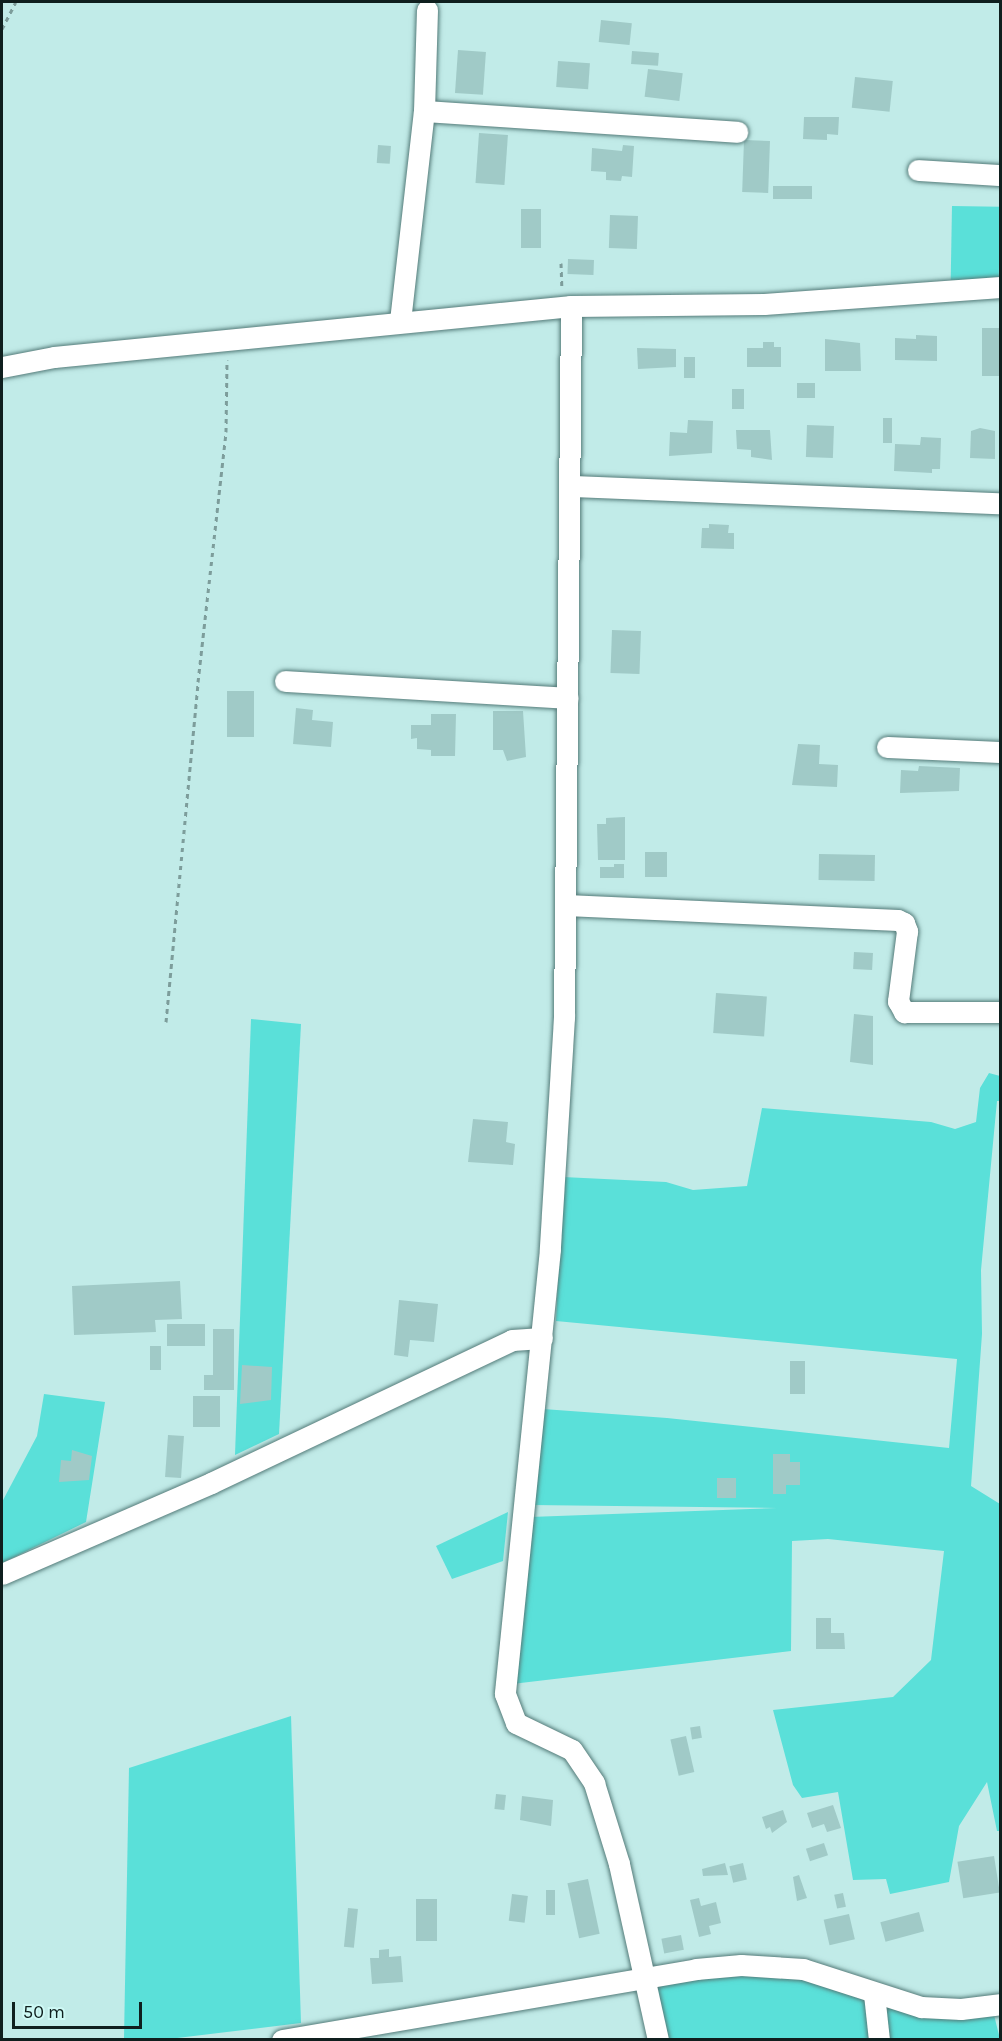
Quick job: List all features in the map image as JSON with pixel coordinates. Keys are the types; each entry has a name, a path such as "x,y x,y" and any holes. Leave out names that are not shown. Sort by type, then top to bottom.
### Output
{"street":[{"path":"400,321 424,111 427,10"},
{"path":"424,111 737,132"},
{"path":"918,170 1000,175"},
{"path":"2,367 30,359 400,321 567,307 764,304 1000,287"},
{"path":"567,307 571,486 562,1067 542,1338 506,1702 516,1723 572,1750 589,1772 612,1836 658,2040"},
{"path":"571,486 1000,504"},
{"path":"285,681 567,698"},
{"path":"887,747 1000,752"},
{"path":"566,905 904,923 907,931 898,1001 904,1012 1000,1012"},
{"path":"2,1574 211,1483 512,1340 542,1338"},
{"path":"282,2040 710,1967 779,1965 803,1969 874,1994 933,2008 1000,2004"},
{"path":"874,1994 879,2040"}],"path":[{"path":"2,29 16,2"},
{"path":"561,263 567,307"},
{"path":"166,1022 198,682 226,432 228,340"}],"shaded area":[{"path":"952,206 1000,207 999,281 951,280"},
{"path":"251,1019 301,1024 279,1434 235,1455"},
{"path":"989,1073 1000,1076 1000,1101 997,1101 981,1270 982,1334 971,1486 1000,1504 1000,1831 997,1831 987,1782 959,1826 949,1882 890,1894 886,1879 853,1880 838,1792 802,1798 793,1785 773,1710 893,1697 931,1660 944,1551 828,1539 792,1541 791,1651 512,1684 530,1517 777,1508 531,1505 543,1409 667,1418 949,1448 957,1359 556,1321 563,1177 666,1182 693,1190 747,1186 762,1108 931,1122 955,1129 976,1122 980,1088"},
{"path":"44,1394 105,1402 86,1522 2,1563 2,1502 37,1436"},
{"path":"508,1512 503,1561 452,1579 436,1546"},
{"path":"291,1716 301,2023 169,2039 124,2039 129,1768"},
{"path":"747,1970 780,1972 994,2015 1000,2039 652,2039 639,1987"}],"building":[{"path":"601,20 632,23 630,45 599,42"},
{"path":"458,50 486,52 483,95 455,93"},
{"path":"632,51 659,53 658,66 631,64"},
{"path":"558,61 590,63 588,89 556,87"},
{"path":"648,69 683,73 679,101 645,97"},
{"path":"855,77 893,81 890,112 852,108"},
{"path":"804,117 839,117 838,135 827,134 827,140 803,139"},
{"path":"479,133 508,135 504,185 476,183"},
{"path":"744,140 770,141 768,193 742,192"},
{"path":"378,145 391,146 390,164 377,163"},
{"path":"623,145 634,146 632,177 622,176 621,181 606,180 606,172 591,171 592,148 622,151"},
{"path":"773,186 812,186 812,199 773,199"},
{"path":"521,209 541,209 541,248 521,248"},
{"path":"610,215 638,216 637,249 609,248"},
{"path":"568,259 594,260 593,275 567,274"},
{"path":"982,328 1000,328 1000,376 982,376"},
{"path":"916,335 937,336 937,361 895,360 895,338 916,339"},
{"path":"825,339 860,343 861,371 825,371"},
{"path":"763,342 774,342 774,347 781,347 781,367 747,367 747,348 763,348"},
{"path":"637,348 676,349 676,367 638,369"},
{"path":"684,357 695,357 695,378 684,378"},
{"path":"797,383 815,383 815,398 797,398"},
{"path":"732,389 744,389 744,409 732,409"},
{"path":"883,418 892,418 892,443 883,443"},
{"path":"688,420 713,421 712,453 669,456 670,432 687,433"},
{"path":"807,425 834,426 833,458 806,457"},
{"path":"980,428 995,431 995,459 970,458 971,431"},
{"path":"736,430 770,430 772,460 751,457 751,450 737,449"},
{"path":"921,437 941,438 940,469 932,469 932,473 894,471 895,444 920,445"},
{"path":"709,524 729,525 728,533 734,533 734,549 701,548 702,528 709,528"},
{"path":"612,630 641,631 639,674 610,673"},
{"path":"227,691 254,691 254,737 227,737"},
{"path":"296,708 313,710 312,720 333,722 331,747 293,744"},
{"path":"493,711 523,711 526,757 507,761 503,750 493,750"},
{"path":"431,714 456,714 455,756 431,756 431,750 417,749 417,738 411,739 411,725 431,725"},
{"path":"798,744 820,745 819,764 838,765 837,787 792,785"},
{"path":"919,766 960,768 959,791 900,793 901,770 918,771"},
{"path":"625,817 625,860 598,860 597,824 606,824 606,818"},
{"path":"645,852 667,852 667,877 645,877"},
{"path":"819,854 875,855 875,881 819,880"},
{"path":"614,864 624,864 624,878 600,878 600,867 614,867"},
{"path":"854,952 873,953 872,970 853,969"},
{"path":"716,993 767,997 764,1036 713,1033"},
{"path":"854,1014 873,1016 873,1065 850,1062"},
{"path":"473,1119 508,1122 506,1142 515,1144 513,1165 468,1162"},
{"path":"180,1281 182,1319 155,1320 156,1332 74,1335 72,1286"},
{"path":"399,1300 438,1304 434,1342 410,1340 408,1357 394,1355"},
{"path":"167,1324 205,1324 205,1346 167,1346"},
{"path":"213,1329 234,1329 234,1390 204,1390 204,1375 213,1375"},
{"path":"150,1346 161,1346 161,1370 150,1370"},
{"path":"790,1361 805,1361 805,1394 790,1394"},
{"path":"242,1365 272,1367 271,1400 240,1404"},
{"path":"193,1396 220,1396 220,1427 193,1427"},
{"path":"168,1435 184,1436 181,1478 165,1477"},
{"path":"72,1450 92,1456 89,1480 59,1482 61,1460 71,1461"},
{"path":"773,1454 790,1454 790,1462 800,1462 800,1485 786,1485 786,1494 773,1494"},
{"path":"717,1478 736,1478 736,1498 717,1498"},
{"path":"816,1618 831,1618 831,1633 844,1633 845,1649 816,1649"},
{"path":"700,1726 702,1738 692,1739 690,1728"},
{"path":"686,1736 694,1772 679,1776 670,1740"},
{"path":"496,1794 506,1795 504,1810 494,1809"},
{"path":"522,1796 553,1800 551,1826 520,1820"},
{"path":"833,1805 841,1828 827,1832 824,1824 812,1828 807,1813"},
{"path":"783,1810 787,1822 772,1833 770,1827 766,1829 762,1817"},
{"path":"824,1843 828,1855 810,1861 806,1849"},
{"path":"994,1856 1000,1893 963,1898 957,1862"},
{"path":"725,1863 728,1875 703,1876 702,1869"},
{"path":"743,1863 747,1880 733,1883 729,1866"},
{"path":"799,1875 807,1898 797,1901 793,1877"},
{"path":"588,1879 600,1934 579,1938 567,1883"},
{"path":"546,1890 555,1890 555,1915 546,1915"},
{"path":"843,1893 846,1907 837,1909 834,1895"},
{"path":"512,1894 528,1896 525,1923 509,1921"},
{"path":"699,1898 701,1906 716,1902 721,1923 709,1926 711,1934 699,1937 690,1900"},
{"path":"416,1899 437,1899 437,1941 416,1941"},
{"path":"348,1908 358,1909 354,1948 344,1947"},
{"path":"919,1912 924,1931 886,1942 880,1922"},
{"path":"849,1914 855,1939 830,1945 824,1920"},
{"path":"681,1935 684,1950 664,1954 661,1939"},
{"path":"389,1949 389,1957 401,1956 403,1982 372,1984 370,1958 379,1958 379,1950"}]}
